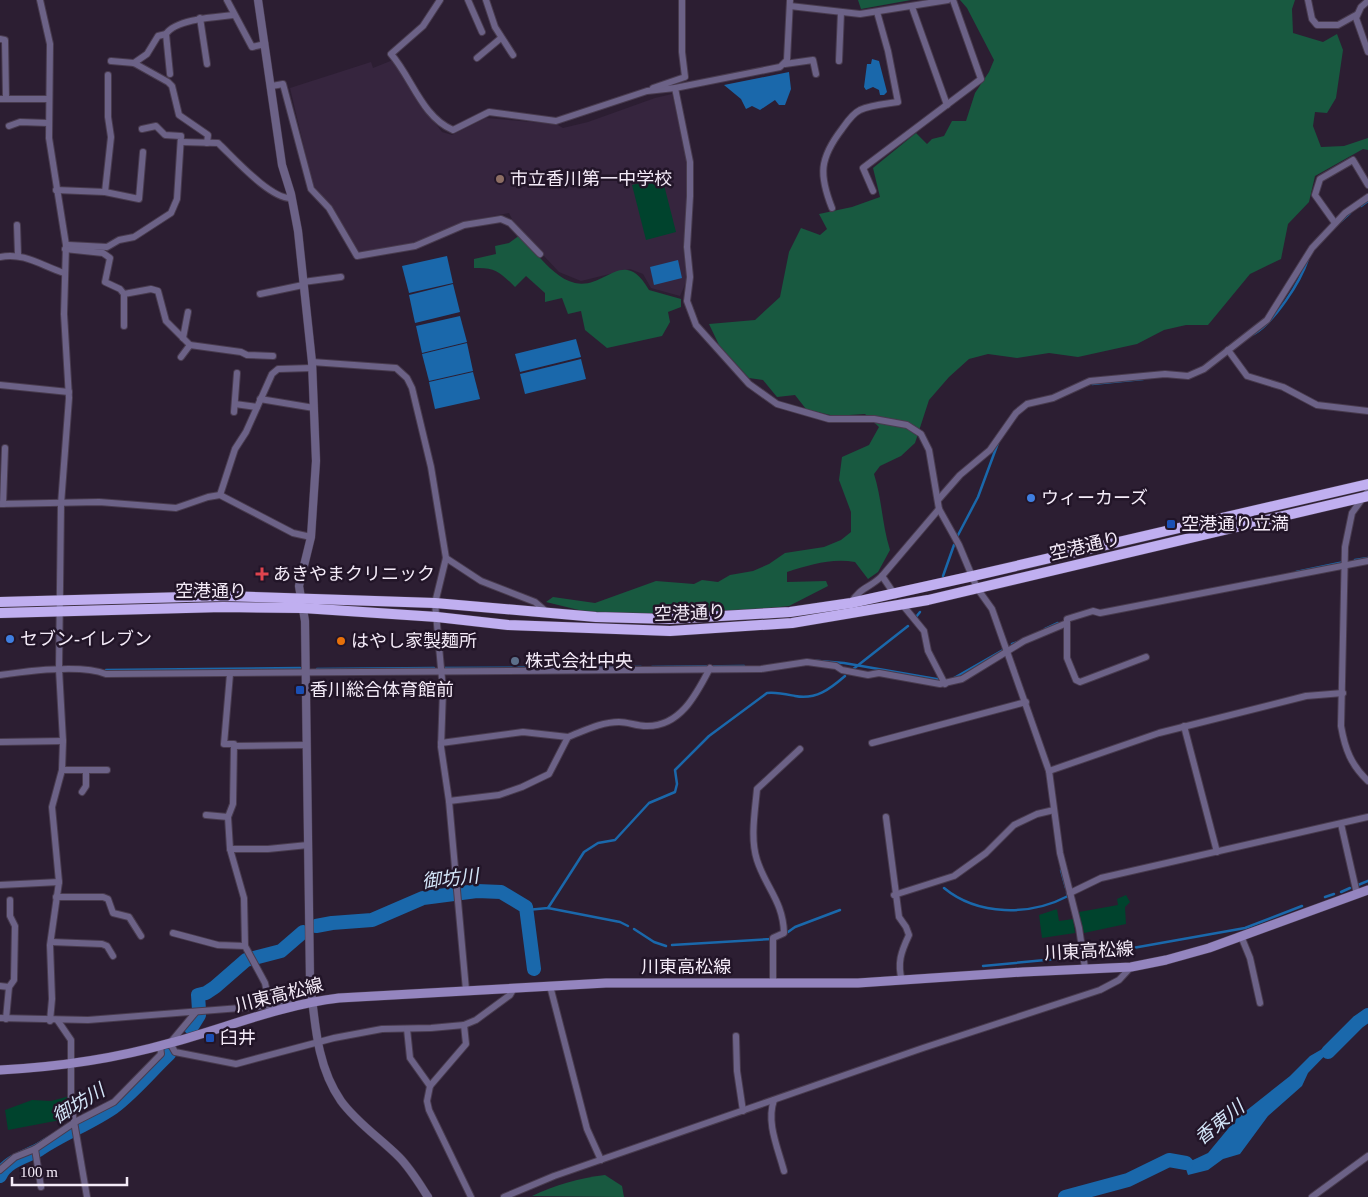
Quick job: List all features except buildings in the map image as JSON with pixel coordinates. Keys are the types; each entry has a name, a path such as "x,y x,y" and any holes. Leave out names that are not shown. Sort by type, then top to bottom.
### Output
{"highway":[{"name":"空港通り","path":"302,603 435,603 550,615 669,619 790,612 851,603 973,576 1368,484"},
{"name":"空港通り","path":"0,613 59,605 224,596 508,625 670,631 792,624 902,605 978,588 1366,495"},
{"name":"空港通り","path":"0,602 59,605"}],"main road":[{"name":"川東高松線","path":"0,1070 73,1064 165,1044 300,1003 313,1001 466,990 606,983 774,984 902,981 1085,968 1131,967 1174,958 1368,890"}],"street":[{"path":"40,0 50,44 48,123 56,190 66,247 64,314 69,392 61,504 59,605 59,669 63,741 62,770 52,807 52,825 59,882 51,942 52,1000 50,1021"},
{"path":"227,0 252,47 265,44"},
{"path":"258,0 282,165 292,198 312,365 316,461 311,537 300,586 306,672 310,980 318,1044 324,1066 341,1100 364,1127 399,1157 428,1197"},
{"path":"440,0 422,26 392,54 404,69 422,102 442,125 453,130 489,112 556,121 685,77 682,52 682,0"},
{"path":"468,0 482,32"},
{"path":"486,0 495,27 512,55"},
{"path":"785,64 790,3 860,14 948,0"},
{"path":"873,191 863,168 981,79 952,0"},
{"path":"1308,0 1312,19 1317,26 1338,25 1356,15 1368,1"},
{"path":"912,7 946,105"},
{"path":"839,61 841,12"},
{"path":"832,208 823,185 822,174 830,144 853,115 861,110 898,102 888,51 877,12"},
{"path":"170,74 166,34 169,29 200,18 234,15"},
{"path":"1356,15 1356,24 1368,52"},
{"path":"200,18 207,64"},
{"path":"134,63 147,54 158,36 166,34"},
{"path":"477,58 501,38"},
{"path":"0,39 5,40 3,100 48,99"},
{"path":"111,60 134,63 172,86 179,115 208,135 207,143"},
{"path":"647,91 675,88 770,70 785,64 813,60 816,74"},
{"path":"105,192 111,137 108,117 108,75"},
{"path":"272,86 283,84 311,189 329,208 357,256 415,246 464,225 501,219 510,223 540,254"},
{"path":"675,88 690,162 687,256 690,277 687,301 696,325 749,384 776,404 829,419 874,419 914,428 924,439 929,450 939,509 978,588 992,609 1049,771 1060,853 1079,928 1085,968"},
{"path":"9,126 20,122 48,123"},
{"path":"66,247 107,247 119,240 134,237 171,213 176,199 181,136 165,135 156,126 142,129"},
{"path":"181,142 218,144 252,175 284,199 292,198"},
{"path":"56,190 105,192 139,199 143,152"},
{"path":"1335,223 1315,195 1320,179 1353,160 1368,185"},
{"path":"938,500 960,475 990,450 1016,413 1027,404 1053,398 1090,381 1165,374 1188,376 1204,369 1267,320 1298,273 1307,254 1352,207 1368,197"},
{"path":"17,225 18,255"},
{"path":"66,247 103,252 110,258 105,282 120,289 124,294 124,326"},
{"path":"0,257 18,255 64,273"},
{"path":"260,294 341,277"},
{"path":"124,294 151,289 158,291 166,321 190,345 241,352 247,355 273,356"},
{"path":"182,338 188,312"},
{"path":"181,357 190,345"},
{"path":"1228,350 1247,376 1283,387 1317,405 1368,411"},
{"path":"220,495 235,448 272,374 278,369 312,365 396,368 407,378 412,388 431,467 446,558 435,603 443,690 441,744 449,800 466,990"},
{"path":"234,412 237,373"},
{"path":"0,385 69,392"},
{"path":"260,400 314,408"},
{"path":"235,404 257,407"},
{"path":"5,448 2,504 99,502 176,508 220,495 293,533 311,537"},
{"path":"1366,495 1352,514 1348,530 1342,726 1344,747 1349,759 1368,782"},
{"path":"851,603 857,592 876,582 882,576 939,509"},
{"path":"446,558 481,581 535,602 550,615"},
{"path":"1146,657 1080,682 1076,680 1067,658 1069,618 1094,611 1100,613 1368,561"},
{"path":"882,576 902,605 924,631 928,651 946,684"},
{"path":"0,675 59,669 98,671 106,674 230,674 761,669 807,662 836,666 842,670 868,675 879,673 946,684 962,679 1024,641 1068,623"},
{"path":"441,744 523,732 568,737 602,724 620,722 660,725 675,719 696,694 710,668"},
{"path":"230,674 224,744 234,746 307,746"},
{"path":"1049,771 1184,726 1306,696 1343,693"},
{"path":"872,743 1026,702"},
{"path":"1184,726 1217,852"},
{"path":"449,800 499,794 522,787 549,774 568,737"},
{"path":"0,742 63,741"},
{"path":"234,746 233,804 228,817 230,848 244,898 245,946 265,983 270,1006"},
{"path":"774,984 773,938 784,933 783,917 778,902 757,859 754,825 757,790 800,748"},
{"path":"62,770 77,768 107,770"},
{"path":"82,792 86,786 86,770"},
{"path":"894,895 954,876 986,853 1014,824 1037,814 1054,810"},
{"path":"206,815 228,817"},
{"path":"886,817 894,895 899,917 909,935 900,953 898,966 902,981"},
{"path":"1070,893 1102,878 1368,817"},
{"path":"1341,824 1356,894"},
{"path":"230,848 268,849 308,845"},
{"path":"0,885 59,882"},
{"path":"56,897 103,897 108,899 113,913 129,917 141,936"},
{"path":"10,900 10,916 15,926 14,980 9,987 3,1018 58,1021 195,1013 300,1003"},
{"path":"173,933 218,944 245,946"},
{"path":"1241,936 1250,958 1260,1003"},
{"path":"51,942 102,944 107,946 113,956"},
{"path":"504,1197 554,1176 923,1048 1100,990 1119,980 1131,967"},
{"path":"0,986 9,987"},
{"path":"550,986 586,1129 601,1160"},
{"path":"165,1044 175,1052 236,1064 382,1029 464,1025 476,1020 510,995 514,988"},
{"path":"1,1165 15,1157 35,1152 114,1102 161,1054 165,1044 195,1013"},
{"path":"58,1021 71,1040 73,1064 71,1104 87,1197"},
{"path":"464,1025 466,1044 430,1086 428,1101 429,1110 471,1197"},
{"path":"407,1029 410,1058 430,1086"},
{"path":"736,1036 743,1111"},
{"path":"774,1100 770,1111 771,1123 784,1170"},
{"path":"35,1152 41,1187"},
{"path":"1312,1197 1368,1156"}],"shaded area":[{"name":"市立香川第一中学校","path":"393,60 425,110 442,132 452,135 486,118 556,124 563,128 588,122 655,98 672,94 689,172 683,249 687,280 680,296 651,288 643,274 630,269 581,281 559,272 515,225 509,213 463,222 417,242 359,253 331,207 313,185 290,88 371,62 373,68"}],"green space":[{"path":"858,0 911,0 861,9"},
{"path":"960,0 1295,0 1292,9 1293,33 1323,42 1337,34 1343,50 1336,98 1327,113 1315,112 1313,126 1321,147 1344,146 1368,138 1368,150 1363,149 1315,176 1309,202 1288,224 1281,259 1250,274 1208,325 1186,325 1164,330 1137,344 1078,357 1049,353 1017,358 988,354 969,359 949,377 929,400 915,443 901,456 880,466 874,474 890,550 878,572 868,579 855,562 837,561 812,565 787,572 787,582 826,581 828,586 789,606 721,613 591,613 546,602 553,597 595,603 656,581 694,584 702,580 718,582 730,575 753,571 769,564 785,553 824,547 841,540 851,532 851,512 839,480 842,457 869,445 879,427 865,414 834,416 806,409 795,395 777,397 763,380 749,378 719,345 709,324 755,320 780,297 789,252 801,228 820,235 827,229 819,214 852,207 880,197 873,168 916,133 927,144 932,139 944,136 952,121 966,121 975,93 989,72 994,60 967,8"},
{"path":"662,177 676,232 646,240 632,185"},
{"path":"520,235 552,270 567,280 575,283 586,283 596,281 614,272 622,270 631,271 640,277 649,290 681,299 681,307 668,312 670,322 662,336 607,348 585,330 581,311 568,314 562,298 545,302 545,293 526,276 515,287 497,272 487,268 474,268 474,259 496,254 495,246 509,243"},
{"path":"1126,895 1130,902 1125,907 1126,924 1084,933 1079,912 1118,905 1117,899"},
{"path":"1057,909 1059,921 1073,919 1075,933 1042,938 1039,915"},
{"path":"70,1096 71,1118 8,1130 5,1110 32,1100 51,1101"},
{"path":"605,1175 622,1186 624,1197 532,1196 568,1182"}],"water":[{"path":"872,59 879,61 887,92 884,95 880,95 879,90 873,87 866,90 864,87 867,64 871,64"},
{"path":"789,72 791,89 785,105 779,105 775,100 760,110 752,106 746,109 741,99 724,85"},
{"path":"447,256 453,283 409,293 402,266"},
{"path":"678,260 682,278 654,285 650,267"},
{"path":"453,284 460,312 415,323 409,295"},
{"path":"460,316 467,342 422,353 416,326"},
{"path":"576,339 581,357 520,372 515,354"},
{"path":"467,343 473,371 429,381 422,354"},
{"path":"581,359 586,379 525,394 520,374"},
{"path":"473,372 480,399 435,409 429,382"},
{"path":"1343,1037 1308,1073 1302,1086 1268,1116 1240,1154 1223,1159 1208,1170 1188,1175 1184,1163 1170,1163 1168,1157 1177,1155 1193,1160 1208,1153 1237,1118 1290,1076 1310,1056"}],"waterway":[{"path":"1361,206 1368,201"},
{"path":"1341,221 1350,213"},
{"path":"1254,334 1270,320 1286,301 1308,259"},
{"path":"1092,384 1143,379"},
{"path":"957,537 978,497 998,443"},
{"path":"943,576 954,545"},
{"path":"1355,560 1368,558"},
{"path":"1296,572 1344,562"},
{"path":"916,617 920,612"},
{"path":"1045,629 1058,623"},
{"path":"852,670 908,626"},
{"path":"1012,644 1018,642"},
{"path":"954,678 1003,650"},
{"path":"806,660 844,663 942,680"},
{"path":"652,667 744,666"},
{"path":"442,668 641,667"},
{"path":"106,670 300,668"},
{"path":"317,669 434,668"},
{"path":"527,910 548,908 584,852 598,843 615,840 649,803 675,792 677,784 675,770 709,736 767,693 803,697 816,695 828,689 845,676"},
{"path":"1061,870 1066,888"},
{"path":"1358,885 1368,881"},
{"path":"944,888 972,904 1004,910 1021,910 1053,903 1068,896 1067,893"},
{"path":"1341,892 1350,888"},
{"name":"御坊川","path":"316,926 372,920 423,898 477,891 501,892 526,907 534,969"},
{"path":"1325,897 1334,894"},
{"path":"983,966 1088,956 1245,928 1302,906"},
{"path":"548,908 620,922 628,926"},
{"path":"788,932 795,927 840,910"},
{"path":"634,929 654,942 666,946"},
{"name":"御坊川","path":"199,1010 198,995 206,993 215,987 246,960 281,951 303,932"},
{"path":"672,945 772,939"},
{"name":"御坊川","path":"191,1028 199,1015"},
{"name":"香東川","path":"1328,1052 1358,1022 1368,1015"},
{"name":"御坊川","path":"0,1176 7,1166 114,1107 169,1054"},
{"name":"香東川","path":"1065,1197 1128,1180 1169,1160 1186,1163"}],"place":[{"name":"市立香川第一中学校","path":"500,179"},
{"name":"ウィーカーズ","path":"1031,498"},
{"name":"空港通り立満","path":"1171,524"},
{"name":"あきやまクリニック","path":"262,574"},
{"name":"セブン-イレブン","path":"10,639"},
{"name":"はやし家製麺所","path":"341,641"},
{"name":"株式会社中央","path":"515,661"},
{"name":"香川総合体育館前","path":"300,690"},
{"name":"臼井","path":"210,1038"}]}
